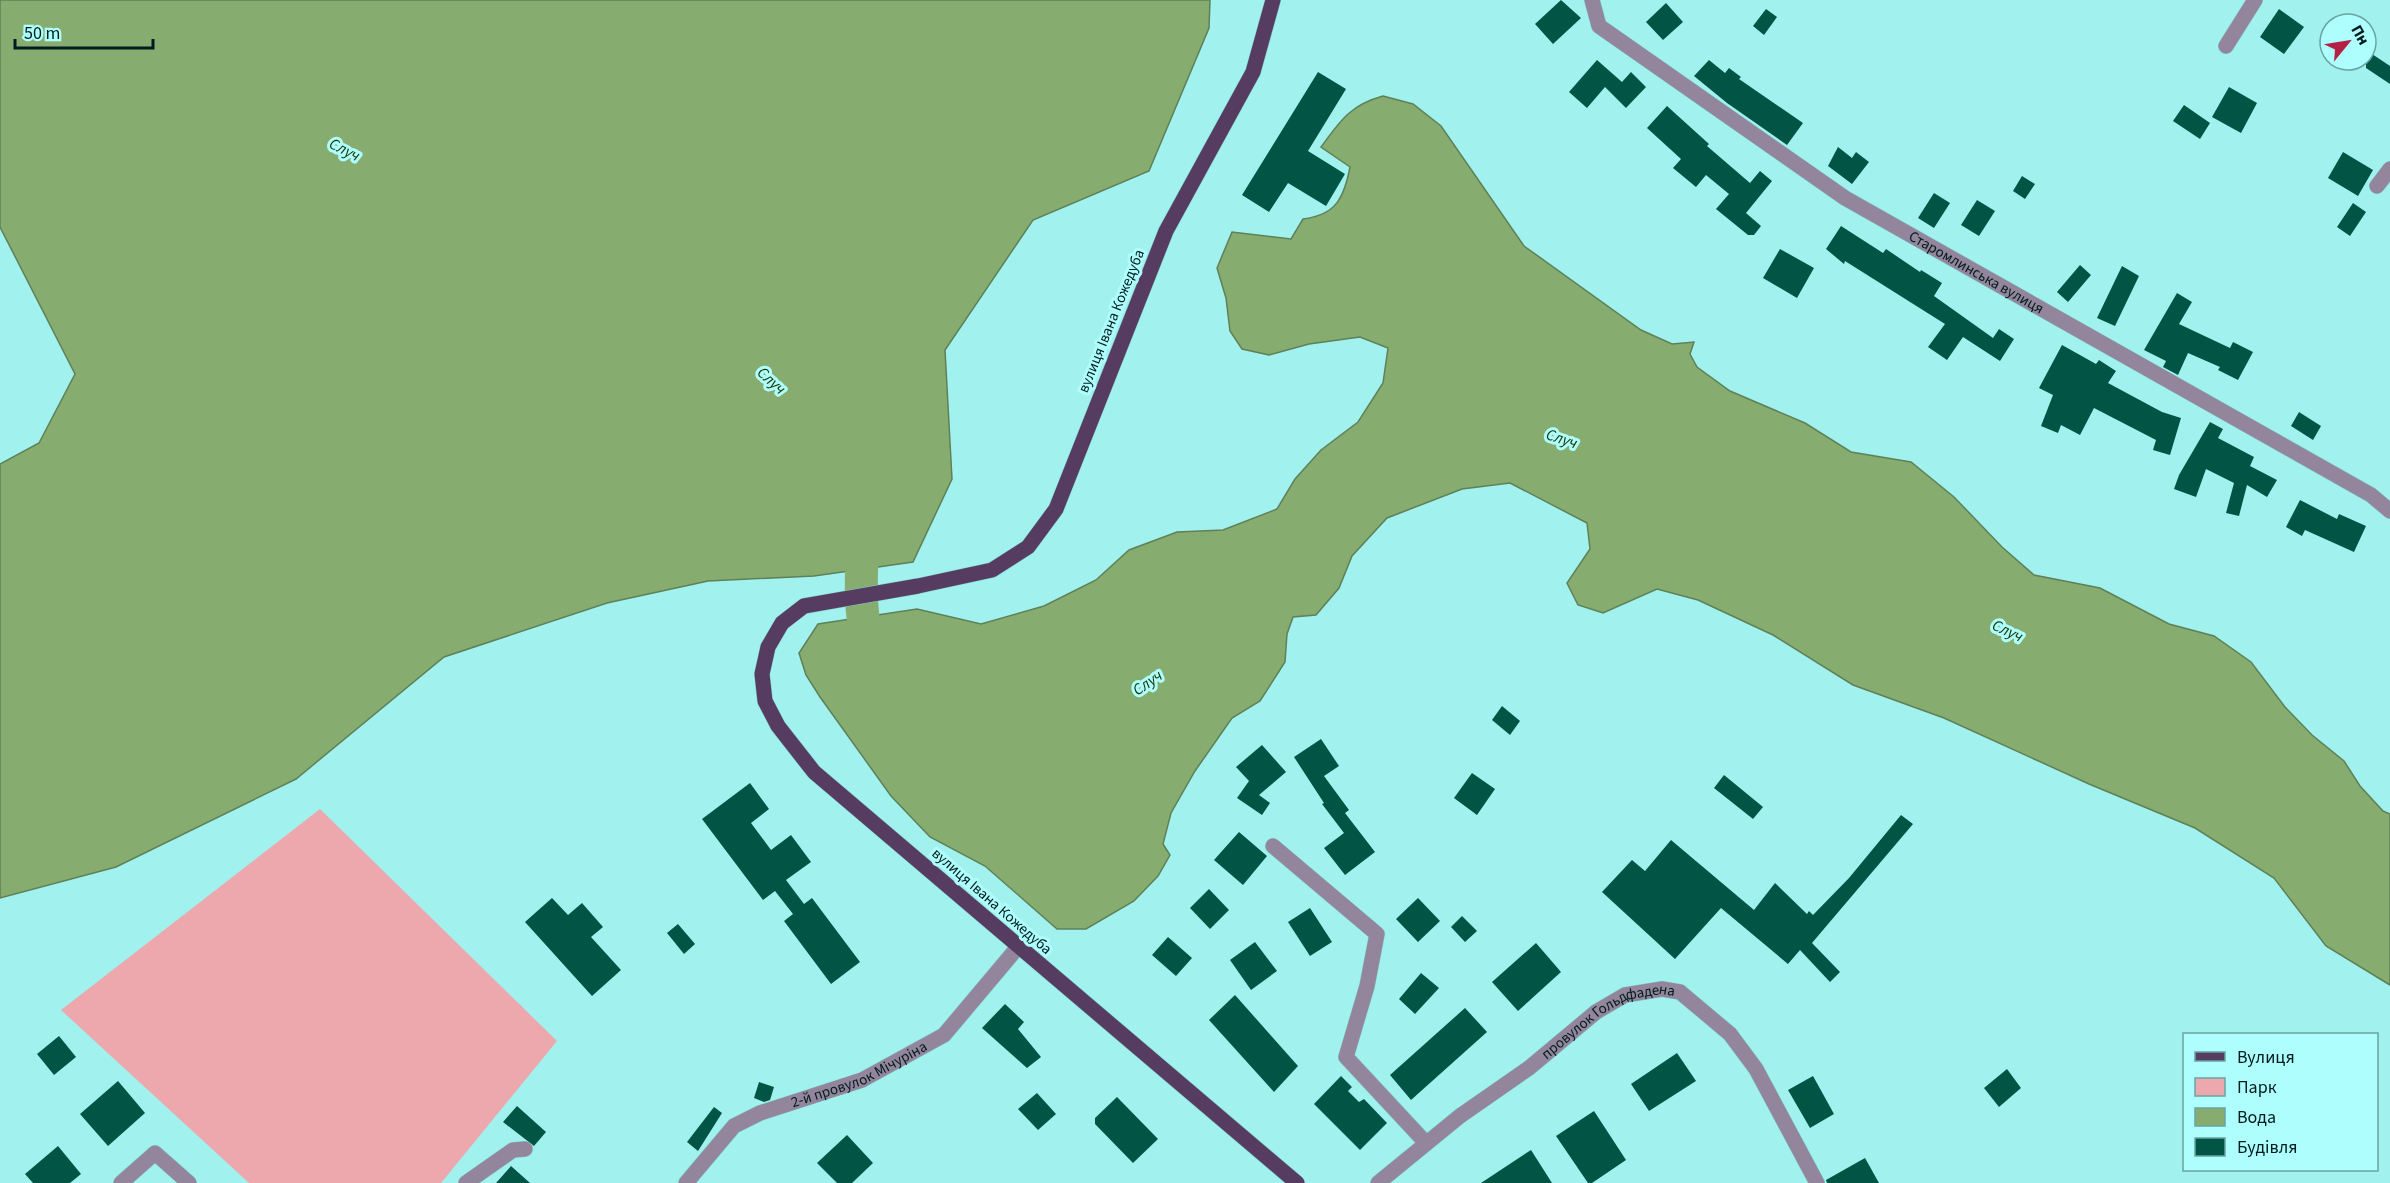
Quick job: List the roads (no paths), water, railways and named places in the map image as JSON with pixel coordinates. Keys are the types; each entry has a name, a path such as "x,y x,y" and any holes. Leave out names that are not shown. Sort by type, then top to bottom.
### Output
{"main road":[{"name":"вулиця Івана Кожедуба","path":"1273,0 1253,72 1166,231 1056,509 1028,547 992,570 804,606 782,623 768,647 762,674 765,701 778,726 814,772 1297,1183"}],"street":[{"name":"Старомлинська вулиця","path":"1592,0 1599,26 1845,198 2360,489 2390,510"},
{"path":"2226,46 2255,0"},
{"path":"2377,186 2390,169"},
{"path":"1273,846 1377,934 1367,986 1346,1057 1426,1143"},
{"name":"2-й провулок Мічуріна","path":"686,1183 734,1126 760,1113 862,1080 944,1035 1018,947"},
{"name":"провулок Гольдфадена","path":"1378,1183 1460,1116 1529,1068 1596,1012 1625,995 1662,989 1680,992 1730,1034 1756,1069 1817,1183"},
{"path":"466,1183 513,1150 525,1149"},
{"path":"121,1183 155,1153 189,1183"}],"water":[{"path":"0,0 1210,0 1209,28 1149,171 1033,220 945,350 952,479 913,562 814,576 708,581 607,603 444,657 296,779 116,867 0,898 0,464 39,443 75,374 0,227"},
{"path":"1383,96 1413,104 1441,126 1524,246 1641,330 1672,344 1694,342 1690,354 1697,367 1730,391 1805,423 1851,452 1911,462 1954,497 2002,547 2034,575 2100,588 2169,624 2214,636 2251,662 2285,707 2312,735 2344,761 2360,786 2383,811 2390,814 2390,985 2326,946 2274,878 2195,828 2089,784 1944,718 1853,685 1773,635 1698,600 1657,589 1603,613 1578,605 1567,583 1590,549 1587,523 1510,483 1462,489 1387,518 1352,556 1339,588 1316,615 1293,617 1287,634 1285,662 1260,701 1232,718 1195,771 1171,813 1163,844 1170,855 1158,876 1134,901 1086,929 1057,929 985,866 930,837 891,796 820,697 806,675 799,653 818,624 917,609 981,624 1044,606 1096,580 1129,550 1177,532 1223,530 1277,509 1295,479 1321,450 1358,422 1383,383 1388,348 1360,337 1309,344 1269,355 1242,349 1230,331 1226,298 1217,268 1232,232 1291,239 1303,219 1323,214 1337,203 1345,188 1350,167 1321,147 1340,122 1354,109"}],"waterway":[{"name":"Случ","path":"863,526 862,612 868,646 874,662"}]}
